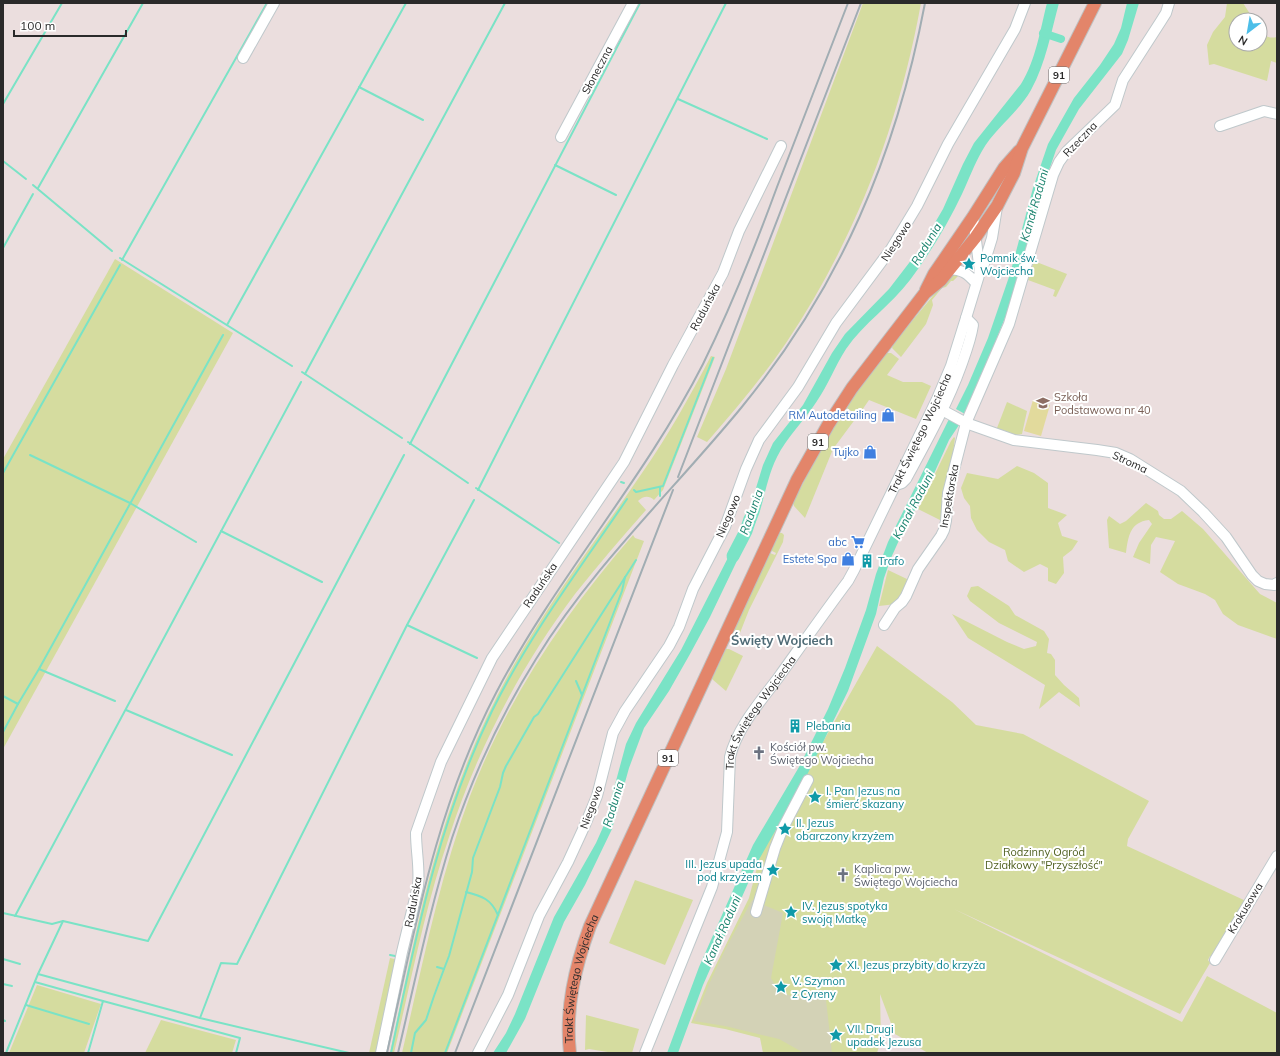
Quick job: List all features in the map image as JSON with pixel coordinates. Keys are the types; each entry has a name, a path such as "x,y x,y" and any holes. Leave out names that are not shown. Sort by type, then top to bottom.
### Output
{"main road":[{"name":"Trakt Świętego Wojciecha","path":"925,293 941,280 976,238 997,206 1014,173 1022,148 1095,3"},
{"name":"Trakt Świętego Wojciecha","path":"570,1053 568,1038 572,989 577,966 590,926 797,480 828,425 852,388 925,293 934,274 1004,168 1022,148"}],"street":[{"path":"243,58 274,3"},
{"name":"Słoneczna","path":"561,137 633,3"},
{"name":"Niegowo","path":"478,1053 508,995 539,916 568,862 585,825 597,796 613,733 625,711 669,646 679,627 693,589 725,526 746,469 759,440 798,387 836,323 891,250 899,237 917,206 948,144 1015,29 1025,3"},
{"name":"Rzeczna","path":"964,422 1009,324 1053,175 1059,162 1067,151 1115,105 1123,80 1161,21 1169,3"},
{"path":"1220,126 1264,111 1277,114"},
{"name":"Raduńska","path":"381,1053 402,952 418,886 419,876 416,833 441,762 492,658 624,462 673,365 723,273 739,231 781,146"},
{"name":"Trakt Świętego Wojciecha","path":"645,1053 712,887 727,832 730,757 733,746 737,737 757,707 848,581 937,399 951,366 976,283 984,264 992,238 997,206"},
{"name":"Trakt Świętego Wojciecha","path":"973,217 980,272"},
{"path":"949,269 961,270 976,283"},
{"path":"894,486 902,483 906,478 946,412 972,337 972,325 966,318"},
{"name":"Stroma","path":"946,412 964,422 1022,442 1097,450 1116,453 1130,459 1181,491 1226,537 1252,575 1258,581 1274,585 1277,583"},
{"name":"Inspektorska","path":"884,625 895,608 902,602 918,569 944,530 948,493 964,422"},
{"path":"756,912 775,848 783,828 808,780"},
{"name":"Krokusowa","path":"1215,960 1277,856"}],"green space":[{"path":"863,3 921,3 912,48 887,137 853,222 833,264 811,304 767,369 707,442 697,437 726,369"},
{"path":"1227,3 1243,3 1249,12 1228,12 1228,52 1268,52 1268,36 1271,38 1277,37 1277,63 1271,61 1267,81 1214,64 1209,65 1207,45 1213,32 1225,17"},
{"path":"115,259 233,333 3,749 3,459"},
{"path":"1034,261 1067,274 1056,297 1053,296 1055,290 1028,280"},
{"path":"953,274 960,274 946,287 942,288 932,300 933,305 926,324 901,357 892,348 894,343 946,280"},
{"path":"886,353 891,353 899,359 887,375 903,382 922,382 931,386 916,419 869,400 858,416 847,408"},
{"path":"711,356 715,357 663,490 654,500 650,497 646,497 638,501 646,510 575,594 555,622 518,680 487,741 460,805 440,863 419,944 394,1053 390,1053 419,917 433,863 455,793 481,730 501,688 542,618 652,459 687,401"},
{"path":"1007,402 1027,411 1022,434 1016,435 997,428"},
{"path":"848,414 856,418 833,449 805,518 793,503 841,415"},
{"path":"954,437 955,438 944,522 918,509"},
{"path":"1017,466 1034,473 1048,483 1048,508 1067,515 1058,523 1062,536 1078,541 1072,550 1063,557 1064,573 1056,584 1048,581 1048,568 1040,564 1024,572 1008,561 1005,550 989,542 977,530 971,518 970,506 964,498 961,488 967,473 998,479"},
{"path":"1146,503 1158,511 1159,515 1164,519 1171,519 1182,511 1203,529 1260,594 1277,603 1277,639 1238,625 1223,614 1215,600 1205,594 1178,584 1160,572 1175,541 1156,537 1151,545 1150,564 1133,557 1139,543 1152,524 1149,520 1138,524 1131,531 1126,553 1109,548 1107,520 1109,516 1120,524 1126,521"},
{"path":"779,533 784,535 783,542 749,610 738,638 732,642 731,636 770,553 775,555 776,553 772,551 772,549"},
{"path":"633,535 635,538 644,541 447,1053 402,1053 432,923 449,859 470,796 485,760 520,691 561,626"},
{"path":"888,570 909,580 896,604 879,606"},
{"path":"978,586 1009,606 1015,615 1044,631 1049,639 1047,653 1051,654 1055,660 1055,675 1079,698 1080,707 1059,692 1039,709 1045,685 968,638 952,614 1024,649 1036,646 1037,642 999,623 970,601 967,596 971,587"},
{"name":"Rodzinny Ogród Działkowy \"Przyszłość\"","path":"877,646 952,702 976,725 1023,734 1149,801 1128,839 1127,846 1246,901 1214,956 1210,956 1208,960 1210,963 1180,1014 954,909 1182,1022 1207,976 1277,1013 1277,1053 928,1053 895,1034 880,994 881,1040 877,1053 763,1053 760,1038 725,1029 691,1023 707,983 749,898 761,852"},
{"path":"726,649 743,656 726,691 712,679"},
{"path":"635,880 693,900 665,965 609,943"},
{"path":"390,958 404,961 384,1053 369,1053"},
{"path":"37,985 101,1004 84,1053 9,1053"},
{"path":"586,1015 639,1029 632,1053 614,1053 589,1049 585,1050"},
{"path":"161,1020 236,1040 232,1053 145,1053"}],"shaded area":[{"path":"1033,400 1050,405 1041,436 1024,431"},
{"path":"752,900 783,913 771,978 778,990 791,996 812,996 826,1000 832,1053 804,1053 779,1039 725,1026 694,1021 726,948"}],"water":[{"path":"1047,3 1059,3 1041,69 1031,90 1020,106 987,143 951,216 910,280 895,298 861,331 846,349 821,395 785,443 777,457 769,478 759,514 748,537 740,533 749,511 763,465 773,443 803,405 832,353 845,334 889,289 919,250 943,209 974,143 1021,84 1034,55"},
{"name":"Kanał Raduni","path":"1127,3 1139,3 1128,40 1122,54 1079,109 1056,150 1043,188 1031,236 1007,313 965,414 956,409 988,338 1010,274 1033,188 1048,144 1074,98 1100,65 1114,44 1121,28"},
{"name":"Kanał Raduni","path":"949,419 959,425 949,440 928,487 905,527 891,558 884,578 876,614 848,691 808,773 757,863 703,985 678,1053 667,1053 699,967 753,845 799,767 828,709 866,610 876,574 888,542"},
{"path":"738,538 746,542 710,617 669,691 644,728 629,768 612,829 585,885 564,922 525,1019 506,1053 493,1053 506,1033 515,1014 554,917 596,843 604,825 626,744 636,723 681,650"}],"waterway":[{"path":"3,104 62,3"},
{"path":"38,188 143,3"},
{"path":"122,260 267,3"},
{"path":"227,325 406,3"},
{"path":"305,374 505,3"},
{"path":"410,444 640,3"},
{"path":"478,490 726,3"},
{"path":"1043,33 1061,39"},
{"path":"359,87 423,120"},
{"path":"678,99 767,139"},
{"path":"3,161 26,179"},
{"path":"555,165 616,195"},
{"path":"33,185 112,251"},
{"path":"3,248 33,194"},
{"path":"120,258 292,366"},
{"path":"3,473 120,265"},
{"path":"3,732 223,335"},
{"path":"634,490 636,492 663,486 713,358"},
{"path":"302,372 402,438"},
{"path":"15,916 301,382"},
{"path":"408,442 468,483"},
{"path":"30,455 130,503 196,542"},
{"path":"3,913 52,924 63,921 148,941 404,455"},
{"path":"660,487 660,496"},
{"path":"476,488 559,543"},
{"path":"391,1053 431,879 443,836 473,752 506,683 522,656 556,603 627,499"},
{"path":"349,1053 200,1018 221,963 237,964 407,625 474,500"},
{"name":"Radunia","path":"733,556 746,531 750,519"},
{"path":"221,531 322,582"},
{"path":"444,969 472,872 473,858 500,787 506,766 534,717 538,714 636,560"},
{"path":"445,1053 622,591 625,577"},
{"path":"407,625 477,658"},
{"path":"39,669 115,701"},
{"path":"576,681 582,695"},
{"path":"3,696 18,704"},
{"path":"126,710 232,755"},
{"path":"466,892 485,899 492,905 498,915"},
{"path":"63,921 38,974 200,1018"},
{"path":"390,955 395,956"},
{"path":"3,959 20,964"},
{"path":"411,1053 415,1033 426,1020 444,969 437,967"},
{"path":"6,1053 38,974"},
{"path":"35,982 103,1001"},
{"path":"3,984 12,986"},
{"path":"88,1053 103,1001 240,1038 236,1053"},
{"path":"26,1005 89,1024"}],"railway":[{"path":"387,1053 407,960 430,869 443,824 475,736 496,693 545,609 654,448 680,407 703,364 733,299 848,3"},
{"path":"678,477 861,3"},
{"path":"398,1053 430,918 452,838 469,791 511,702 536,659 582,592 741,408 776,362 807,315 835,267 859,218 880,166 898,114 913,59 925,3"},
{"path":"455,1053 673,490"}],"place":[{"name":"Pomnik św. Wojciecha","path":"969,264"},
{"name":"Szkoła Podstawowa nr 40","path":"1043,403"},
{"name":"RM Autodetailing","path":"888,415"},
{"name":"Tujko","path":"870,452"},
{"name":"abc","path":"858,542"},
{"name":"Estete Spa","path":"848,559"},
{"name":"Trafo","path":"867,561"},
{"name":"Plebania","path":"795,726"},
{"name":"Kościół pw. Świętego Wojciecha","path":"759,753"},
{"name":"I. Pan Jezus na śmierć skazany","path":"815,797"},
{"name":"II. Jezus obarczony krzyżem","path":"785,829"},
{"name":"III. Jezus upada pod krzyżem","path":"773,870"},
{"name":"Kaplica pw. Świętego Wojciecha","path":"843,875"},
{"name":"IV. Jezus spotyka swoją Matkę","path":"791,912"},
{"name":"XI. Jezus przybity do krzyża","path":"836,965"},
{"name":"V. Szymon z Cyreny","path":"781,987"},
{"name":"VII. Drugi upadek Jezusa","path":"836,1035"}],"district":[{"name":"Święty Wojciech","path":"782,640"}]}
